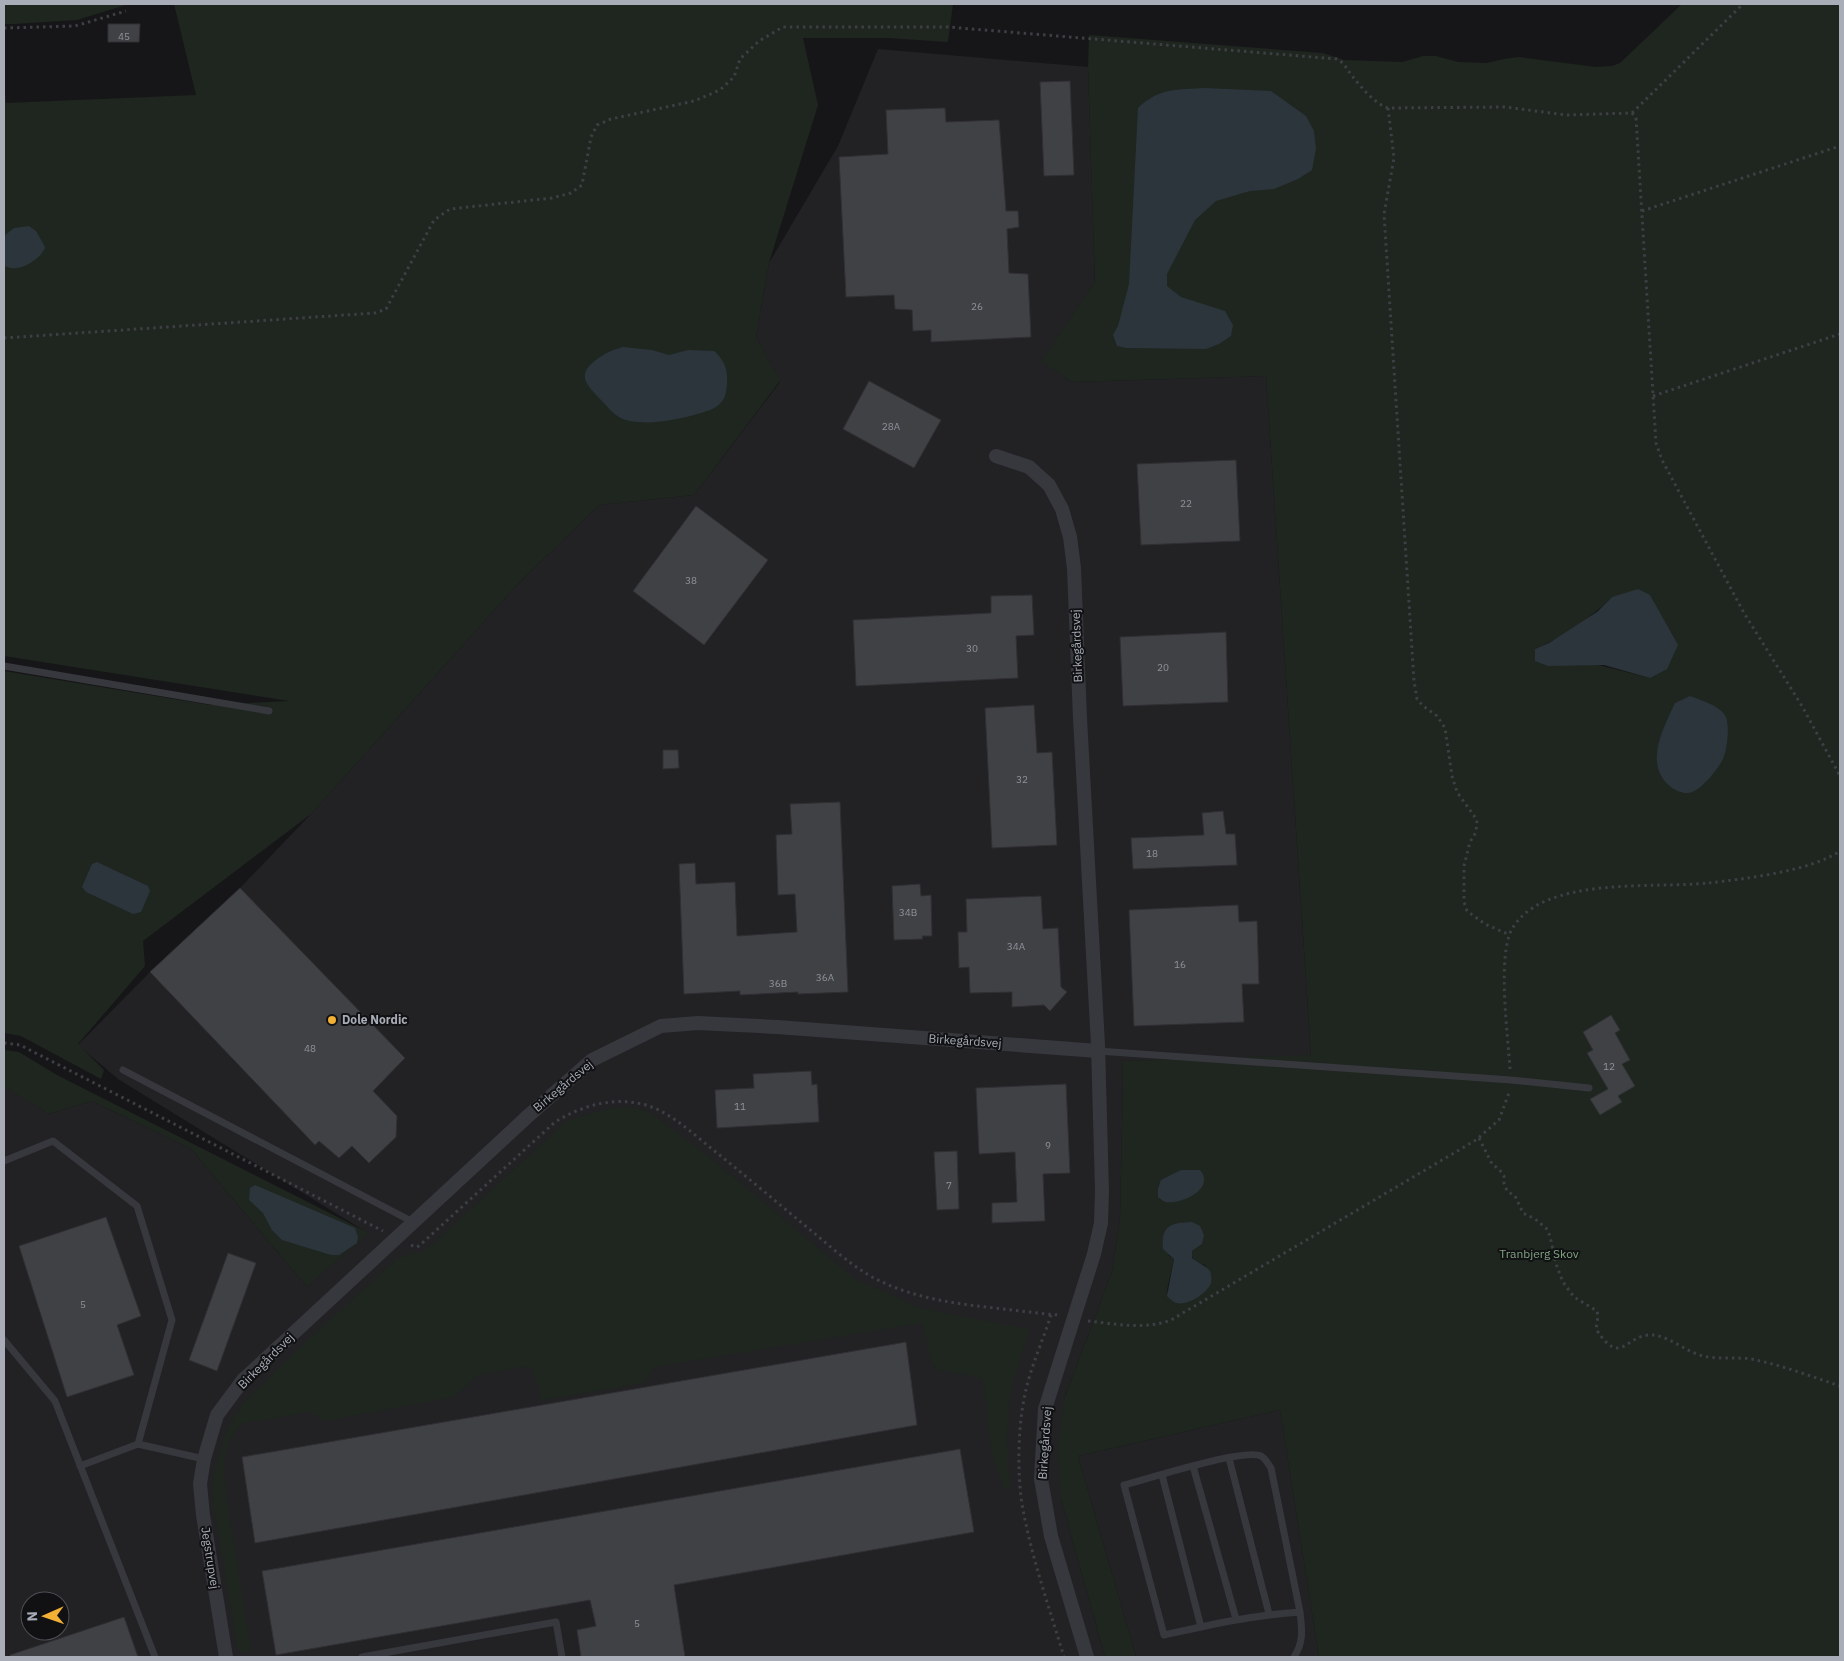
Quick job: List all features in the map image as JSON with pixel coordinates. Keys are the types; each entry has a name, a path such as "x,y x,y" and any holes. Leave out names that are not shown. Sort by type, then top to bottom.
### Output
{"street":[{"name":"Birkegårdsvej","path":"996,456 1028,467 1049,485 1062,510 1070,537 1074,568 1098,1051 1102,1191 1101,1224 1088,1277 1045,1409 1041,1479 1051,1536 1086,1657"},
{"name":"Birkegårdsvej","path":"204,1459 217,1415 243,1380 528,1116 592,1060 661,1026 698,1023 1098,1051"},
{"name":"Jegstrupvej","path":"204,1459 200,1484 203,1515 226,1657"}],"lane":[{"path":"4,666 269,711"},
{"path":"1098,1051 1589,1088"},
{"path":"123,1070 413,1222"},
{"path":"4,1161 53,1142 137,1206 172,1320 138,1444"},
{"path":"4,1340 55,1401 155,1657"},
{"path":"80,1466 138,1444 204,1459"},
{"path":"1294,1657 1302,1641 1300,1612 1271,1468 1261,1456 1245,1455 1229,1458 1124,1485 1164,1636 1236,1619 1300,1612"},
{"path":"1229,1458 1269,1614"},
{"path":"1193,1466 1236,1619"},
{"path":"1162,1475 1201,1627"},
{"path":"362,1657 556,1622 562,1657"}],"path":[{"path":"4,338 375,313 386,309 434,220 450,209 552,198 571,193 582,185 591,137 597,125 694,101 720,90 734,77 740,59 759,42 784,27 948,27 1337,60 1343,62 1353,77 1380,106 1388,108 1505,107 1566,115 1632,112 1743,4"},
{"path":"4,28 75,26 126,11"},
{"path":"1388,108 1394,158 1384,214 1412,652 1417,699 1437,716 1445,728 1452,776 1457,792 1477,820 1476,832 1470,842 1464,866 1464,902 1467,911 1485,924 1510,935"},
{"path":"1632,112 1636,118 1656,443 1662,460 1744,613 1802,706 1840,776"},
{"path":"1642,211 1840,146"},
{"path":"1653,396 1840,334"},
{"path":"4,1043 20,1045 415,1247 420,1246 548,1128 564,1116 580,1108 597,1104 628,1102 656,1108 701,1140 842,1255 870,1276 890,1286 916,1295 947,1302 1074,1316"},
{"path":"1478,1138 1492,1164 1504,1176 1507,1191 1515,1196 1523,1213 1535,1219 1546,1228 1563,1282 1574,1297 1597,1311 1596,1329 1609,1346 1623,1347 1645,1336 1655,1335 1702,1356 1755,1360 1840,1386"},
{"path":"1085,1330 1092,1312"}],"shaded area":[{"path":"878,49 1088,67 1095,282 1042,361 1071,382 1266,376 1311,1056 1122,1061 1120,1218 1112,1272 1064,1399 1061,1499 1105,1657 4,1657 4,1086 49,1114 92,1101 191,1149 307,1287 368,1233 118,1079 78,1045 150,972 240,888 311,814 517,585 599,505 694,495 780,382 756,337 769,263 838,146"},
{"path":"1205,88 1271,91 1306,116 1314,131 1316,149 1312,170 1298,179 1274,189 1250,191 1216,201 1195,220 1167,274 1167,286 1181,297 1225,311 1233,325 1231,336 1219,344 1206,349 1126,348 1117,346 1113,335 1118,326 1129,284 1138,108 1161,93"},
{"path":"29,226 36,231 45,247 44,250 38,258 24,266 13,268 4,266 4,236 14,228"},
{"path":"623,347 652,350 669,355 688,350 714,351 722,360 727,374 726,392 722,402 709,410 679,419 646,422 630,421 618,416 593,391 585,376 589,366 602,355"},
{"path":"1638,589 1650,595 1678,645 1667,669 1650,678 1604,665 1548,666 1535,661 1535,649 1549,643 1597,612 1612,597"},
{"path":"1690,696 1713,705 1724,714 1728,736 1723,759 1717,768 1700,787 1687,793 1671,787 1663,778 1658,768 1657,758 1661,735 1675,703"},
{"path":"97,862 148,886 150,891 141,912 133,914 86,892 82,887 92,864"},
{"path":"1181,1170 1200,1170 1204,1177 1204,1183 1195,1194 1188,1198 1180,1201 1165,1202 1158,1197 1161,1180"},
{"path":"255,1185 355,1228 358,1237 357,1243 339,1255 331,1255 282,1240 272,1230 263,1213 249,1200 250,1188"},
{"path":"1192,1222 1200,1226 1204,1235 1202,1244 1192,1251 1192,1258 1210,1271 1211,1281 1209,1287 1195,1299 1179,1303 1174,1302 1167,1296 1174,1259 1163,1249 1163,1241 1166,1230 1169,1227 1178,1223"},
{"path":"1280,1410 1319,1657 1136,1657 1078,1456"}],"green space":[{"path":"4,4 129,4 77,20 4,24"},
{"path":"174,4 953,4 948,42 888,38 803,38 818,105 769,263 756,337 780,381 694,495 599,505 517,585 311,814 143,941 145,966 78,1044 104,1070 101,1079 21,1036 4,1033 4,671 210,705 289,701 4,656 4,83 6,103 196,95"},
{"name":"Tranbjerg Skov","path":"1682,4 1840,4 1840,1657 1319,1657 1280,1410 1078,1456 1136,1657 1105,1657 1061,1499 1058,1447 1064,1399 1112,1272 1120,1218 1122,1061 1311,1055 1266,376 1071,382 1041,361 1095,282 1088,67 1089,35 1323,53 1344,60 1402,62 1423,56 1436,56 1458,62 1487,63 1519,57 1596,67 1612,66 1620,63","holes":["1650,595 1659,613 1650,678 1535,649 1556,639 1576,626 1612,597","1202,1244 1192,1251 1192,1257 1195,1261 1205,1265 1208,1272 1210,1280 1206,1290 1168,1296 1167,1290 1174,1259 1168,1255"]},
{"path":"4,1050 19,1052 57,1075 369,1233 307,1287 191,1149 92,1101 49,1114 4,1086"},
{"path":"631,1107 649,1112 703,1152 855,1279 920,1308 1028,1329 1028,1336 1010,1394 1007,1438 1010,1489 1003,1488 991,1450 984,1385 981,1378 939,1370 933,1365 922,1323 655,1367 644,1383 542,1400 531,1366 480,1374 454,1397 325,1421 311,1412 242,1423 231,1439 224,1461 227,1500 251,1650 247,1653 241,1652 238,1649 213,1502 214,1475 225,1435 242,1404 311,1337 397,1259 413,1253 421,1253 434,1243 567,1121 599,1111"}],"building":[{"path":"108,24 140,24 139,42 108,42"},
{"path":"1070,81 1074,175 1044,176 1040,82"},
{"path":"945,108 946,122 999,120 1006,211 1018,211 1019,227 1007,229 1009,273 1028,274 1031,337 931,342 931,330 913,331 912,310 895,309 894,295 846,297 839,157 888,154 886,110"},
{"path":"869,381 941,420 914,468 843,429"},
{"path":"1236,460 1240,541 1141,545 1137,464"},
{"path":"696,506 768,560 704,645 633,591"},
{"path":"1032,595 1034,635 1016,636 1018,678 856,686 853,620 991,613 991,596"},
{"path":"1226,632 1228,702 1123,706 1120,637"},
{"path":"1034,705 1037,753 1052,752 1057,845 992,848 985,708"},
{"path":"663,750 678,750 679,768 663,769"},
{"path":"840,802 848,992 740,995 740,991 684,994 679,864 695,863 696,884 735,882 737,936 797,932 795,894 778,895 776,835 792,834 790,804"},
{"path":"1223,811 1226,834 1235,834 1237,865 1133,869 1131,838 1204,835 1202,813"},
{"path":"920,884 921,896 931,895 932,936 922,936 923,939 894,940 892,886"},
{"path":"240,888 405,1058 373,1091 397,1116 396,1137 369,1163 352,1146 339,1158 319,1141 315,1145 150,972"},
{"path":"1041,896 1043,929 1058,928 1061,987 1067,992 1050,1011 1044,1005 1012,1007 1012,992 970,993 969,967 959,968 958,932 967,932 966,899"},
{"path":"1238,905 1239,922 1257,921 1259,984 1242,984 1244,1022 1134,1026 1129,910"},
{"path":"1611,1015 1620,1030 1615,1033 1630,1060 1622,1064 1635,1086 1618,1096 1622,1102 1600,1115 1590,1099 1608,1089 1587,1053 1593,1050 1583,1032"},
{"path":"811,1071 812,1085 817,1084 819,1122 717,1128 715,1090 754,1088 753,1074"},
{"path":"1066,1084 1070,1173 1043,1174 1045,1221 992,1223 992,1203 1017,1202 1015,1152 979,1154 976,1088"},
{"path":"957,1151 959,1209 937,1210 934,1152"},
{"path":"106,1217 141,1316 117,1325 134,1375 67,1397 19,1246"},
{"path":"228,1253 256,1263 217,1371 189,1360"},
{"path":"906,1342 917,1425 255,1543 242,1457"},
{"path":"960,1449 974,1532 674,1585 685,1657 581,1657 577,1630 596,1626 590,1600 276,1655 262,1571"},
{"path":"124,1617 138,1657 10,1657 10,1655 52,1641 70,1641 70,1635"}],"place":[{"name":"Dole Nordic","path":"332,1020"}]}
